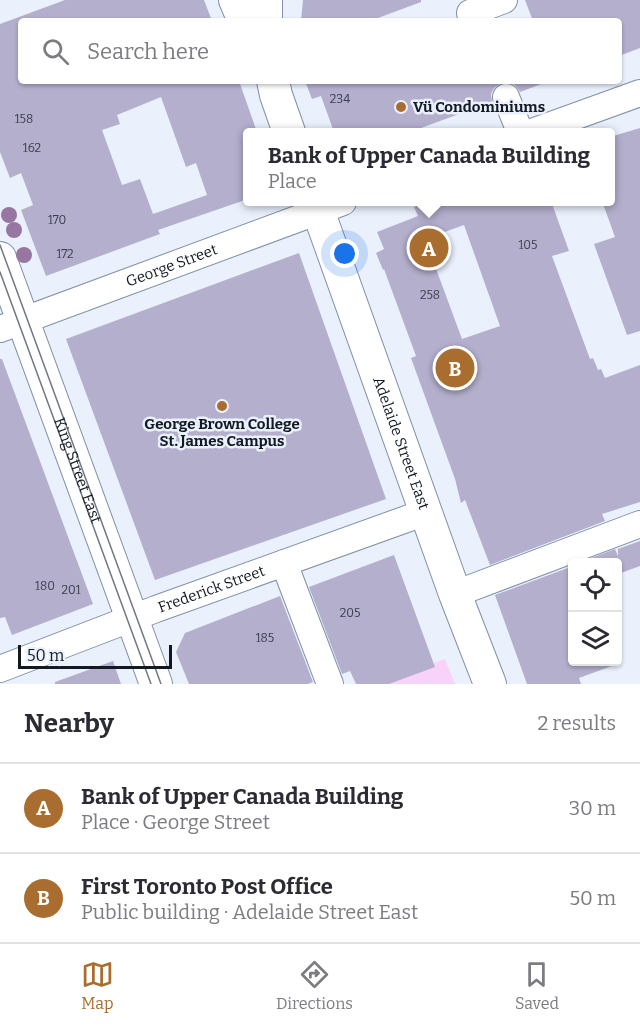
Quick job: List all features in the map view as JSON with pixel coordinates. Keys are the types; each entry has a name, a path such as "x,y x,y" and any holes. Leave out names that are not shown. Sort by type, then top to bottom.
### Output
{"main road":[{"path":"235,0 243,18"},
{"path":"266,0 266,18"},
{"path":"273,86 288,128"},
{"name":"Adelaide Street East","path":"325,206 426,512 490,684"},
{"name":"King Street East","path":"0,258 11,325 132,618 156,684"}],"street":[{"path":"467,18 504,0"},
{"path":"543,128 640,93"},
{"path":"506,97 518,128"},
{"name":"George Street","path":"11,325 322,206"},
{"name":"Frederick Street","path":"0,669 132,618 426,512"},
{"path":"455,594 640,524"},
{"path":"284,563 330,684"}],"shaded area":[{"path":"445,659 455,684 380,684"}],"building":[{"path":"65,0 204,0 211,18 18,18 18,84 240,84 256,128 243,128 243,201 158,230 160,234 46,276 21,210 33,205 21,173 10,178 0,152 0,24","holes":["161,97 186,167 196,163 207,195 153,214 140,179 122,185 102,130 120,124 117,115"]},
{"path":"303,0 421,0 421,2 378,18 301,18"},
{"path":"525,0 640,0 640,48 622,55 622,18 532,18"},
{"name":"Vü Condominiums","path":"306,84 500,84 491,94 492,102 421,128 333,128 321,96 312,99"},
{"name":"Vü Condominiums","path":"513,84 541,84 520,92"},
{"path":"640,128 640,331 627,335 594,244 615,237 604,206 615,206 615,136"},
{"path":"416,206 553,206 569,251 552,256 590,359 593,358 598,370 601,369 605,378 640,365 640,502 602,514 605,521 490,565 465,500 461,503 455,479 411,358 416,356 376,253 384,249 377,232 418,216 414,207","holes":["464,225 500,326 462,339 425,239"]},
{"name":"George Brown College St. James Campus","path":"299,253 386,499 155,580 66,339"},
{"path":"0,359 2,359 93,604 12,635 5,617 0,618"},
{"path":"640,541 640,566 622,573 622,558 591,558 615,549 618,556 618,549"},
{"path":"394,555 435,667 389,684 356,684 350,671 342,674 309,587"},
{"path":"568,568 568,666 612,666 579,678 581,684 527,684 495,595"},
{"path":"280,596 313,682 308,684 189,684 176,652 185,633"},
{"path":"113,661 121,684 55,684 55,682"}],"tram line":[{"path":"0,245 161,684"},
{"path":"0,272 151,684"}],"place":[{"name":"Vü Condominiums","path":"401,107"},
{"name":"Bank of Upper Canada Building","path":"429,248"},
{"name":"First Toronto Post Office","path":"455,368"},
{"name":"George Brown College St. James Campus","path":"222,406"}]}
